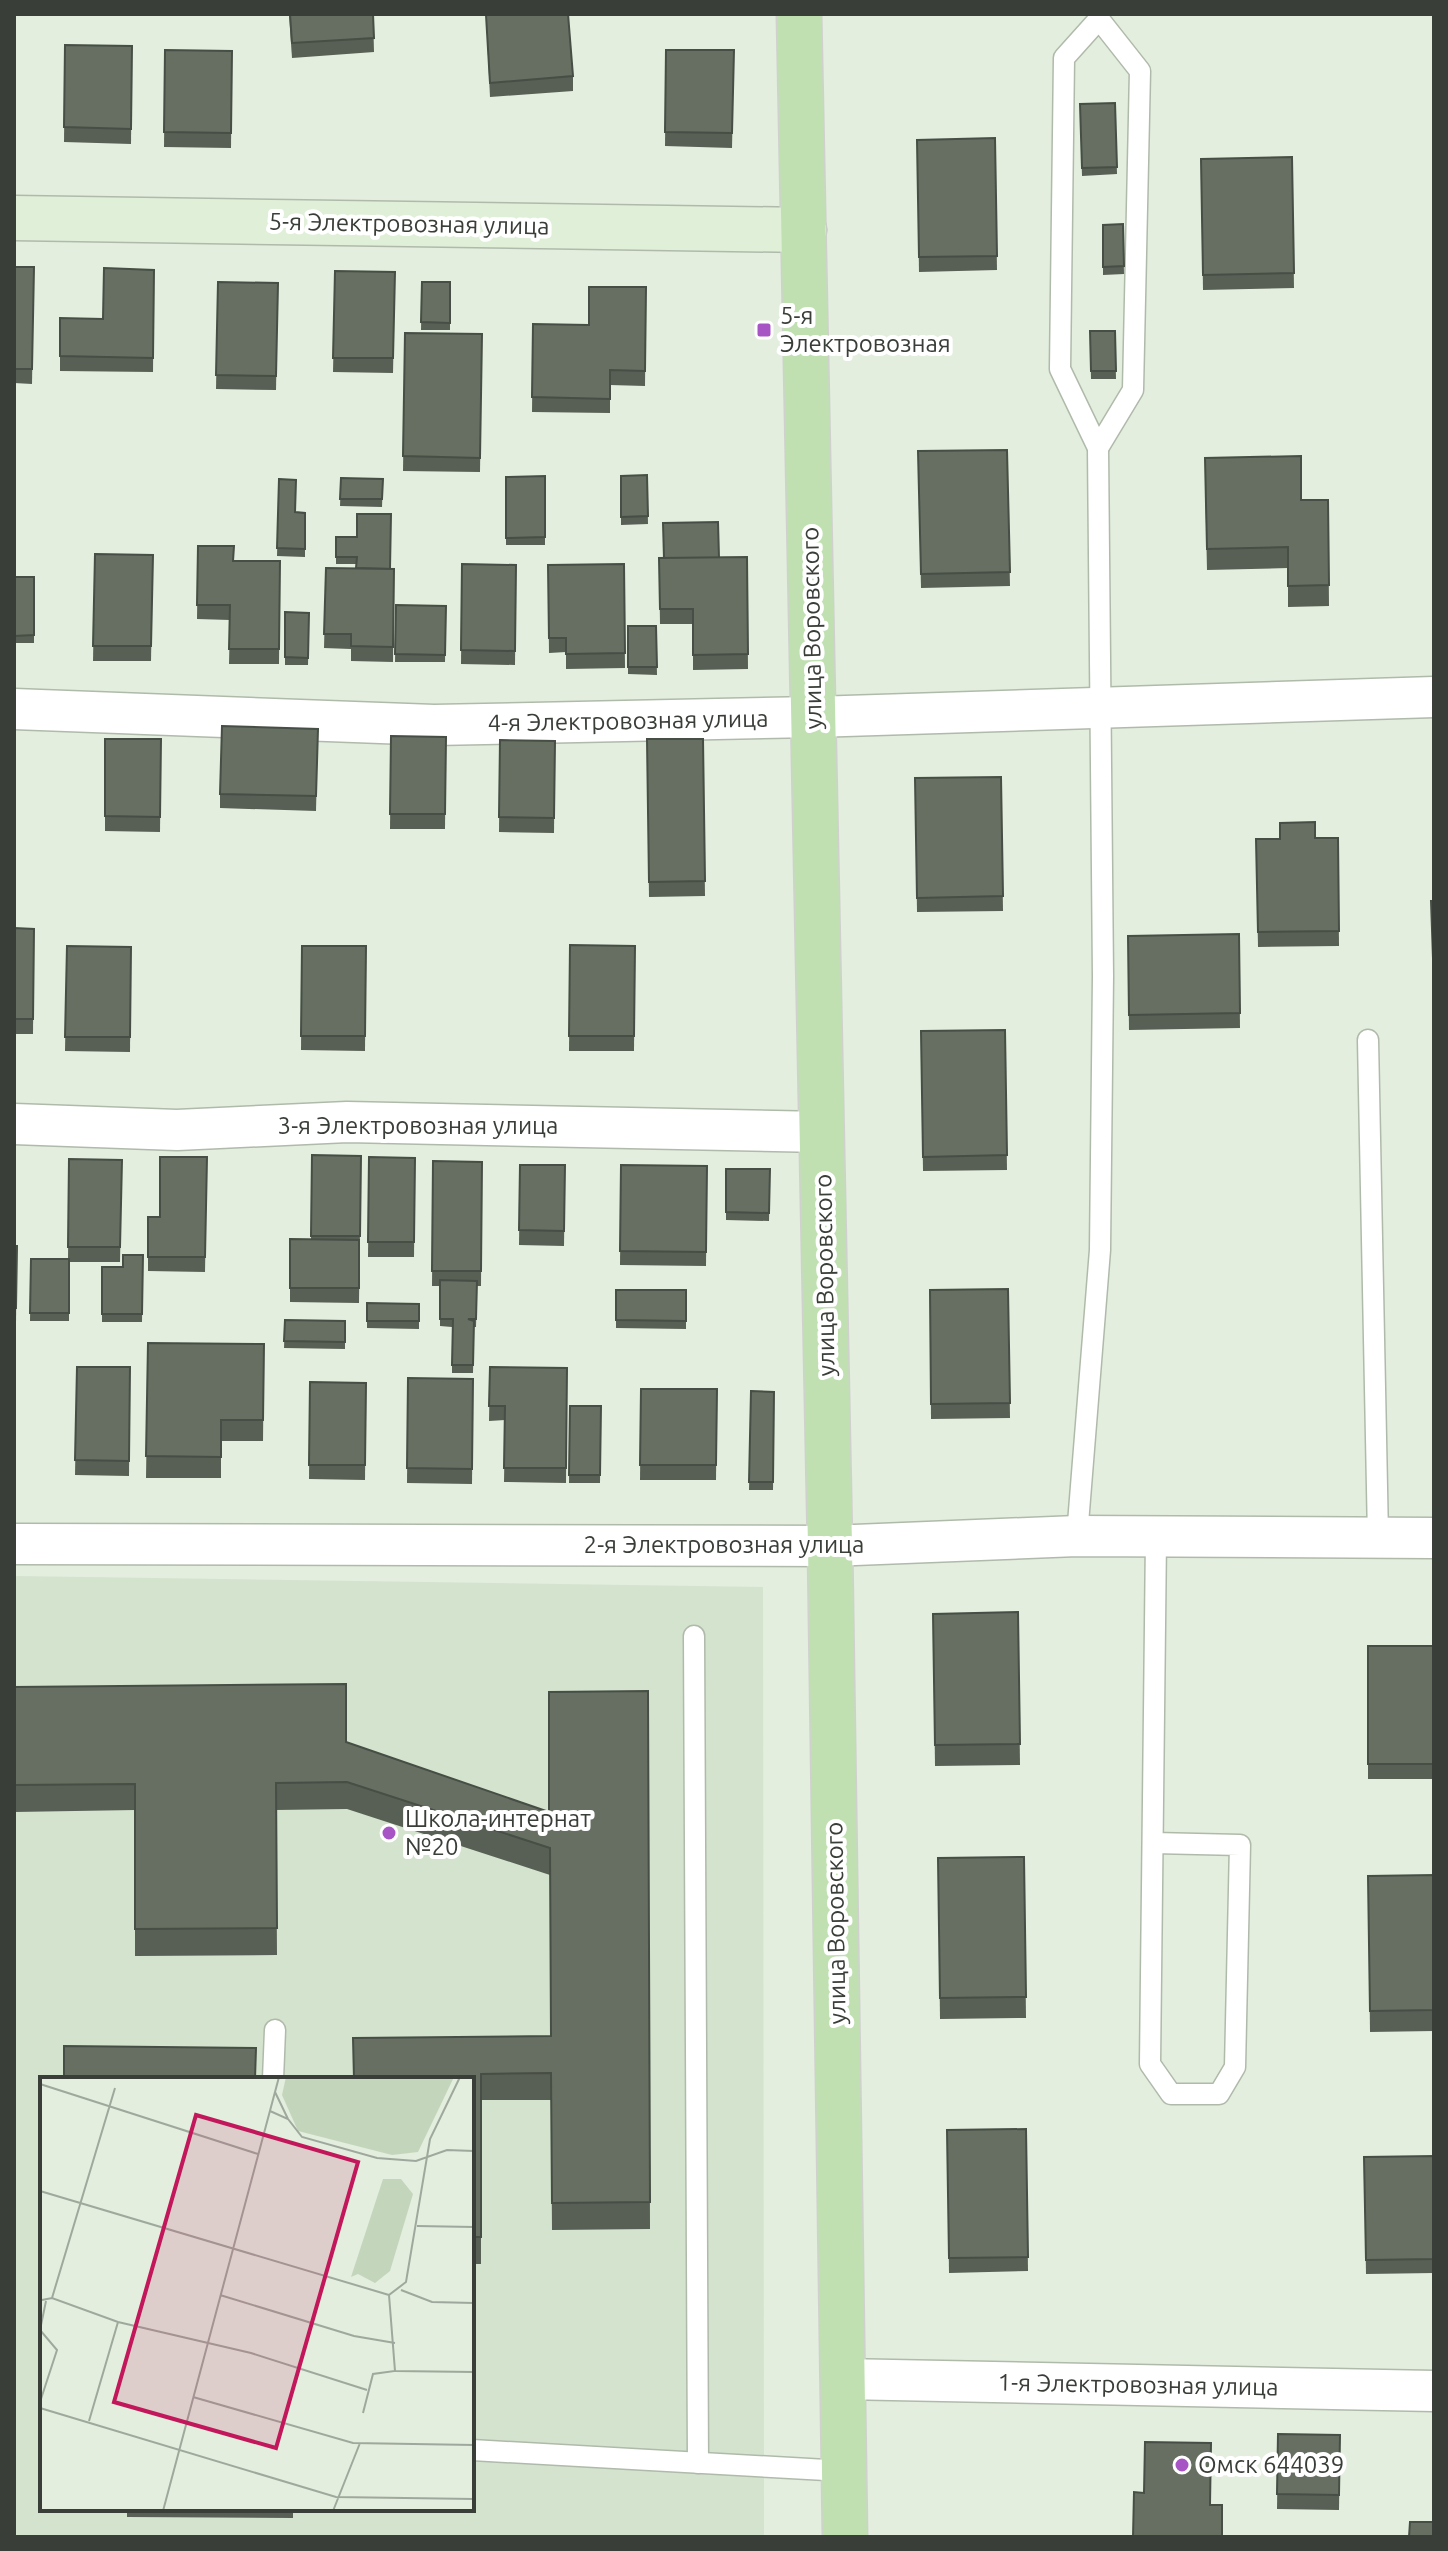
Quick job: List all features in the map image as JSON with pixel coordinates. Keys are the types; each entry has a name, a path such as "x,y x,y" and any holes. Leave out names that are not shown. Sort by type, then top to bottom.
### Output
{"main road":[{"name":"улица Воровского","path":"799,14 830,1546 845,2537"}],"street":[{"name":"5-я Электровозная улица","path":"14,218 804,230"},
{"name":"4-я Электровозная улица","path":"14,709 434,725 814,717 1434,697"},
{"name":"3-я Электровозная улица","path":"14,1124 177,1130 347,1122 822,1132"},
{"name":"2-я Электровозная улица","path":"14,1544 830,1546 1077,1536 1434,1538"},
{"name":"1-я Электровозная улица","path":"842,2379 1434,2391"}],"lane":[{"path":"1077,1536 1100,1250 1103,976 1101,706 1098,448 1060,369 1064,58 1099,17 1140,71 1133,390 1098,448"},
{"path":"1368,1040 1378,1537"},
{"path":"1154,1843 1240,1845 1235,2067 1219,2094 1171,2094 1150,2064 1156,1537"},
{"path":"694,1636 698,2463"},
{"path":"273,2077 275,2030"},
{"path":"474,2450 844,2471"}],"shaded area":[{"name":"Школа-интернат №20","path":"14,1576 763,1587 764,2537 14,2537"}],"building":[{"path":"290,14 373,14 374,38 292,43"},
{"path":"568,14 573,76 490,83 486,15"},
{"path":"65,45 132,46 131,129 64,127"},
{"path":"165,50 232,51 231,133 164,132"},
{"path":"666,50 734,50 732,133 665,132"},
{"path":"1115,103 1117,167 1082,168 1080,104"},
{"path":"995,138 997,256 919,257 917,140"},
{"path":"1292,157 1294,273 1203,275 1201,159"},
{"path":"1123,224 1124,266 1103,267 1103,225"},
{"path":"14,267 34,267 32,369 14,369"},
{"path":"104,268 154,270 153,358 60,356 60,318 103,319"},
{"path":"335,271 395,272 393,358 333,358"},
{"path":"218,282 278,283 276,376 216,375"},
{"path":"422,282 450,282 450,323 421,322"},
{"path":"589,287 646,287 645,371 610,370 610,399 532,397 533,324 589,325"},
{"path":"1090,331 1115,331 1116,371 1091,371"},
{"path":"405,333 482,334 480,458 403,456"},
{"path":"1007,450 1010,572 921,574 918,451"},
{"path":"1301,456 1301,500 1328,500 1329,585 1288,586 1288,547 1207,549 1205,458"},
{"path":"647,475 648,516 621,517 621,476"},
{"path":"545,476 545,537 506,538 506,477"},
{"path":"341,478 383,479 382,499 340,499"},
{"path":"279,479 296,480 295,512 305,513 305,549 277,548"},
{"path":"357,514 391,514 390,569 356,568 357,557 336,557 336,537 357,537"},
{"path":"718,522 719,558 664,558 663,523"},
{"path":"198,546 234,546 233,561 280,561 279,649 229,649 230,605 197,605"},
{"path":"95,554 153,555 151,646 93,646"},
{"path":"747,557 748,654 693,655 693,609 660,609 659,558"},
{"path":"462,564 516,565 515,651 461,650"},
{"path":"624,564 625,653 566,654 566,638 549,638 548,565"},
{"path":"326,568 394,569 393,647 351,646 351,634 324,634"},
{"path":"14,577 34,577 34,635 14,636"},
{"path":"396,605 446,606 445,655 395,654"},
{"path":"285,612 309,613 308,658 285,657"},
{"path":"628,626 656,626 657,667 628,667"},
{"path":"222,726 318,729 316,796 220,794"},
{"path":"391,736 446,737 445,814 390,814"},
{"path":"105,739 161,739 160,817 105,816"},
{"path":"647,739 703,739 705,881 649,882"},
{"path":"500,740 555,741 554,818 499,817"},
{"path":"1001,777 1003,896 917,898 915,778"},
{"path":"1315,822 1315,838 1338,838 1339,931 1258,932 1256,839 1280,839 1280,823"},
{"path":"1431,901 1434,901 1434,987"},
{"path":"14,928 34,929 33,1019 14,1019"},
{"path":"1239,934 1240,1013 1129,1015 1128,936"},
{"path":"570,945 635,946 634,1036 569,1036"},
{"path":"67,946 131,947 130,1037 65,1037"},
{"path":"302,946 366,946 365,1036 301,1036"},
{"path":"1005,1030 1007,1155 923,1157 921,1031"},
{"path":"312,1155 361,1156 360,1236 311,1236"},
{"path":"160,1157 207,1157 205,1257 148,1257 148,1217 160,1217"},
{"path":"369,1157 415,1158 414,1242 368,1242"},
{"path":"69,1159 122,1160 120,1247 68,1247"},
{"path":"433,1161 482,1162 481,1271 432,1271"},
{"path":"520,1165 565,1165 564,1231 519,1230"},
{"path":"621,1165 707,1166 706,1252 620,1251"},
{"path":"726,1169 770,1169 769,1213 726,1212"},
{"path":"290,1239 359,1240 359,1288 290,1288"},
{"path":"14,1246 17,1246 16,1308 14,1308"},
{"path":"123,1255 143,1255 142,1314 102,1314 102,1267 123,1267"},
{"path":"31,1259 69,1259 69,1313 30,1313"},
{"path":"440,1280 477,1281 476,1319 468,1319 474,1321 473,1365 452,1365 453,1319 440,1319"},
{"path":"1008,1289 1010,1403 931,1404 930,1290"},
{"path":"616,1290 686,1290 686,1321 616,1320"},
{"path":"367,1303 419,1304 419,1321 367,1321"},
{"path":"285,1320 345,1321 345,1342 284,1341"},
{"path":"148,1343 264,1344 263,1420 221,1420 221,1457 146,1456"},
{"path":"77,1367 130,1367 129,1461 75,1460"},
{"path":"490,1367 567,1368 566,1468 504,1468 505,1406 489,1406"},
{"path":"408,1378 473,1379 472,1469 407,1468"},
{"path":"310,1382 366,1383 365,1465 309,1465"},
{"path":"641,1389 717,1389 716,1465 640,1465"},
{"path":"751,1391 774,1392 773,1482 749,1482"},
{"path":"570,1406 601,1406 600,1475 569,1475"},
{"path":"1018,1612 1020,1744 935,1745 933,1614"},
{"path":"1368,1646 1434,1646 1434,1764 1368,1764"},
{"path":"346,1684 346,1742 549,1812 549,1692 648,1691 650,2202 552,2203 551,2073 481,2074 481,2237 474,2237 474,2077 354,2077 353,2038 551,2036 550,1848 347,1782 276,1783 277,1928 135,1929 135,1784 14,1785 14,1687"},
{"path":"1024,1857 1026,1997 940,1998 938,1858"},
{"path":"1434,1875 1434,2010 1370,2011 1368,1876"},
{"path":"64,2046 256,2048 255,2077 64,2077"},
{"path":"1026,2129 1028,2257 949,2258 947,2130"},
{"path":"1434,2156 1434,2259 1366,2260 1364,2157"},
{"path":"1278,2434 1340,2435 1339,2495 1277,2494"},
{"path":"1145,2442 1211,2443 1210,2505 1222,2505 1222,2537 1133,2537 1134,2492 1144,2493"},
{"path":"1410,2522 1434,2522 1434,2537 1409,2537"}],"place":[{"name":"5-я Электровозная","path":"764,330"},
{"name":"Школа-интернат №20","path":"389,1833"},
{"name":"Омск 644039","path":"1182,2465"}]}
